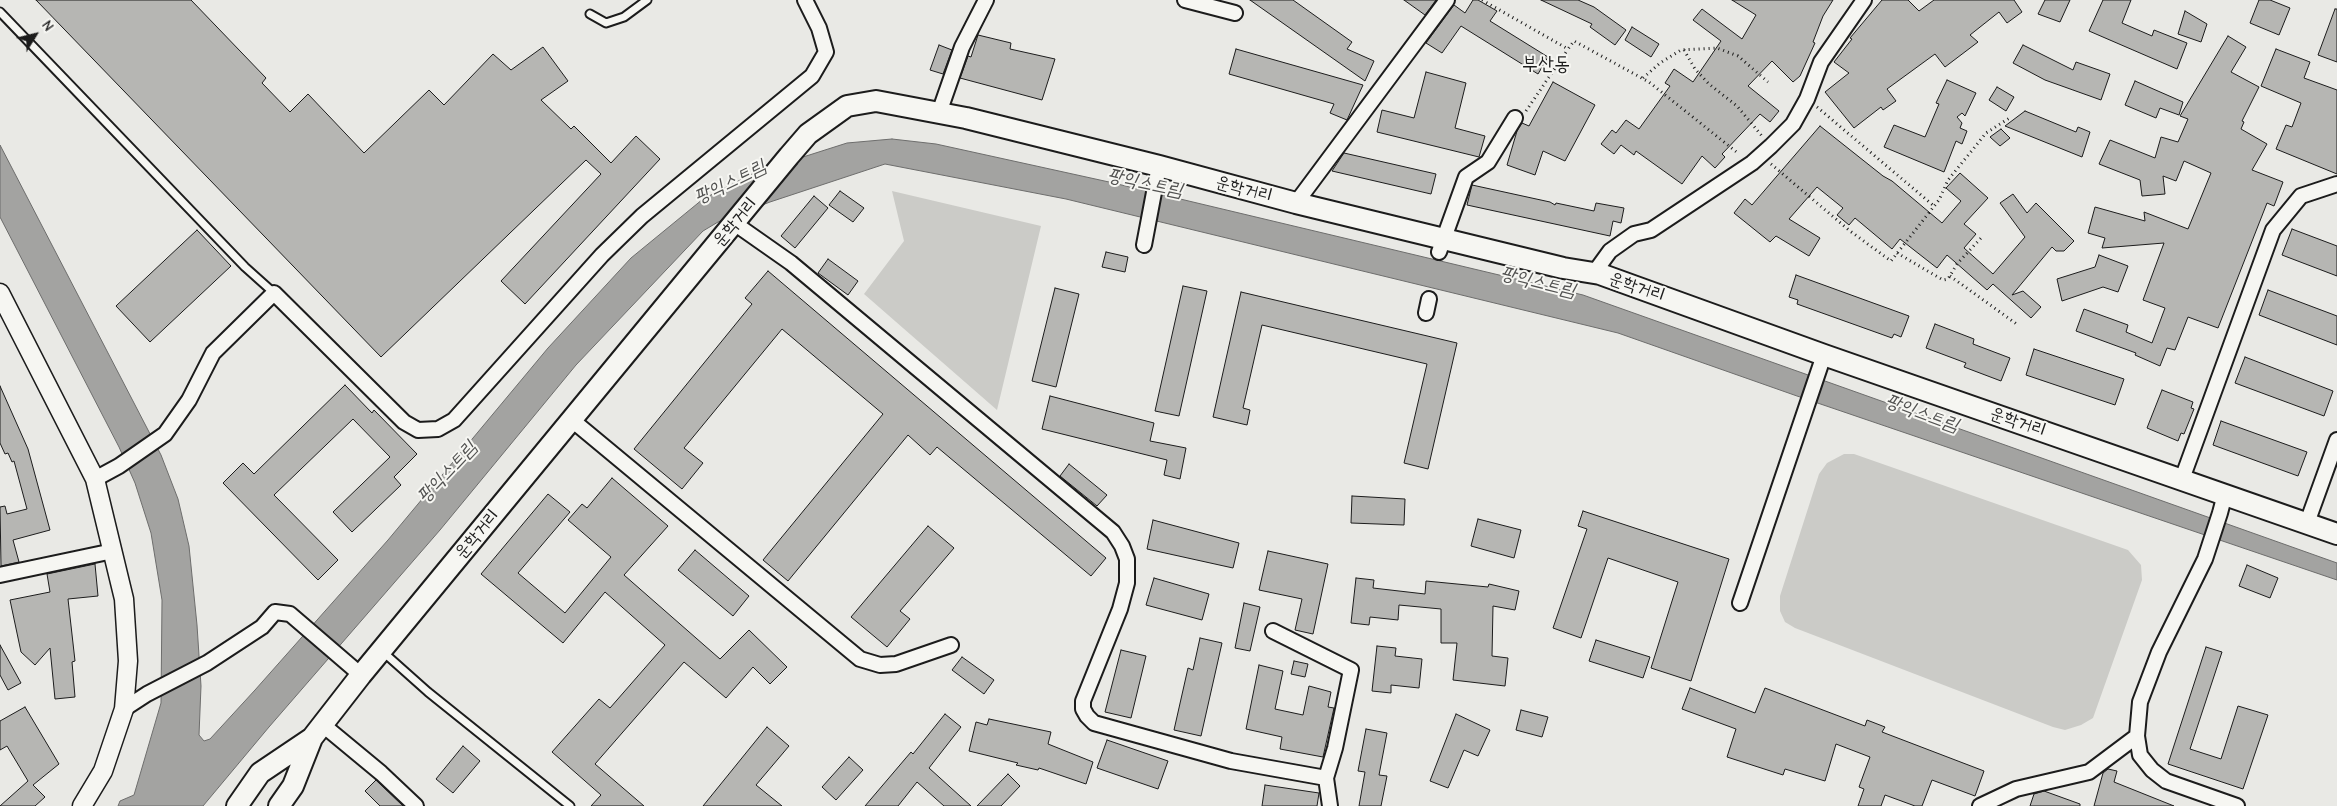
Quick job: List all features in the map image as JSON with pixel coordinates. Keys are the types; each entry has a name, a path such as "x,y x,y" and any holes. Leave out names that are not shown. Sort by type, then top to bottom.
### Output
{"main road":[{"name":"운학거리","path":"280,806 293,786 317,731 361,675 789,156 808,134 847,106 876,101 939,113 1158,175 1296,203 1441,245 1594,273 1648,290 1821,364 2182,479 2222,504 2308,523 2337,534"},
{"name":"운학거리","path":"237,806 260,773 317,731"}],"street":[{"path":"95,479 119,466 165,434 189,400 213,353 274,293 404,422 418,430 438,429 454,420 602,255 642,216 812,76 826,52 819,28 805,0"},
{"path":"939,113 962,47 986,0"},
{"path":"1185,0 1235,13"},
{"path":"1296,203 1447,0"},
{"path":"1594,273 1610,251 1634,234 1651,230 1761,155 1793,124 1807,99 1821,62 1864,0"},
{"path":"1441,245 1466,177 1488,162 1515,118"},
{"path":"1145,238 1158,175"},
{"path":"2182,479 2273,230 2301,196 2337,184"},
{"path":"738,219 1118,539 1128,559 1127,583 1120,609 1083,701 1083,709 1087,716 1094,722 1231,761 1326,778"},
{"path":"0,292 95,479 124,599 128,661 124,709 103,771 82,806"},
{"path":"1740,603 1821,364"},
{"path":"572,420 860,659 880,665 896,664 951,645"},
{"path":"2308,523 2337,440"},
{"path":"2222,504 2212,541 2159,652 2140,702 2137,736 2140,755 2152,770 2166,781 2237,806"},
{"path":"0,575 113,551"},
{"path":"124,709 147,694 206,663 262,626 275,612 290,614 361,675"},
{"path":"1273,631 1350,670 1336,748 1326,778 1330,806"},
{"path":"317,731 381,772 416,806"},
{"path":"1980,806 2016,789 2089,772 2137,736"}],"lane":[{"path":"590,14 606,23 624,17 647,0"},
{"path":"0,12 245,267 274,293"},
{"path":"381,651 428,692 570,806"}],"path":[{"path":"1482,0 1568,49"},
{"path":"1515,118 1529,109 1574,42 1643,78 1761,155 1850,231 1891,261 1934,206 1948,180 1986,133 2011,116"},
{"path":"1643,78 1660,62 1684,50 1717,48 1738,56 1768,82"},
{"path":"1684,50 1695,69 1709,84 1737,106 1761,155"},
{"path":"1807,99 1934,206"},
{"path":"1897,253 1943,280 1948,279 1957,264 1981,238"},
{"path":"1950,276 2018,325"}],"shaded area":[{"path":"892,191 1041,226 997,410 864,294 904,241"},
{"path":"1844,454 1854,454 2128,550 2141,565 2142,580 2093,718 2081,725 2065,730 2053,727 1795,628 1785,622 1780,611 1780,596 1819,474 1827,463"}],"water":[{"name":"팡익스트림","path":"892,139 936,144 1109,182 1583,295 2337,563 2337,580 1618,333 1066,199 885,164 770,202 718,222 703,231 576,365 440,530 203,806 118,806 120,801 134,795 161,703 162,600 151,533 135,483 119,447 0,217 0,145 161,455 178,499 189,546 201,686 199,735 204,741 210,739 255,690 388,540 548,348 631,258 703,199 756,172 847,143"}],"building":[{"path":"36,0 191,0 266,78 262,83 290,112 308,94 364,153 429,90 444,105 493,54 511,70 543,47 568,81 541,100 571,129 574,126 611,163 636,136 660,159 525,304 501,281 601,174 586,160 381,357"},
{"path":"1250,0 1293,0 1352,42 1347,49 1374,61 1365,81"},
{"path":"1404,0 1436,0 1425,15"},
{"path":"1473,0 1478,0 1497,11 1490,21 1548,57 1538,74 1461,26 1442,53 1426,43 1454,5 1465,13"},
{"path":"1541,0 1578,0 1594,7 1626,30 1615,45 1590,27 1592,24"},
{"path":"1732,0 1833,0 1823,16 1813,42 1815,43 1800,76 1793,82 1772,61 1748,86 1779,111 1770,122 1760,114 1722,154 1725,157 1715,168 1702,156 1682,184 1636,151 1634,155 1621,145 1614,154 1601,144 1612,130 1616,133 1626,120 1639,129 1670,86 1665,83 1674,69 1693,82 1721,41 1693,20 1702,9 1742,39 1756,15"},
{"path":"1882,0 1908,0 1919,11 1934,0 2014,0 2022,12 2007,23 1999,12 1970,35 1978,42 1945,67 1935,54 1887,89 1896,101 1883,110 1881,107 1854,128 1825,92 1849,73 1834,62 1852,39 1850,38"},
{"path":"2045,0 2070,0 2060,22 2038,14"},
{"path":"2103,0 2131,0 2122,23 2152,36 2154,30 2187,43 2177,69 2089,31"},
{"path":"2259,0 2270,0 2290,8 2279,35 2250,23"},
{"path":"2335,9 2337,9 2337,62 2318,55"},
{"path":"2185,11 2207,24 2201,42 2178,34"},
{"path":"1632,27 1659,44 1651,57 1625,40"},
{"path":"978,35 1011,43 1010,49 1055,59 1042,100 960,78 968,56 971,57"},
{"path":"2228,36 2246,47 2231,72 2259,87 2242,121 2244,122 2241,129 2267,144 2252,170 2283,182 2274,206 2267,203 2218,328 2188,317 2175,350 2167,348 2160,366 2135,355 2136,353 2076,331 2084,309 2128,325 2126,332 2152,343 2165,308 2143,300 2164,243 2102,248 2105,238 2088,233 2095,207 2145,221 2144,212 2188,229 2211,173 2184,161 2176,181 2163,176 2165,194 2142,196 2140,180 2099,164 2110,140 2155,158 2161,137 2178,142 2188,119 2180,116"},
{"path":"939,45 952,50 943,74 930,70"},
{"path":"2023,45 2073,70 2076,62 2110,74 2101,100 2045,80 2013,63"},
{"path":"1236,49 1363,85 1347,120 1330,113 1334,104 1229,74"},
{"path":"2276,49 2310,62 2304,78 2337,90 2337,174 2276,149 2286,125 2292,127 2301,103 2261,86"},
{"path":"1426,72 1466,83 1455,128 1485,136 1479,157 1377,132 1382,110 1414,118"},
{"path":"1947,80 1976,93 1965,116 1962,113 1957,117 1962,123 1960,128 1967,131 1962,144 1956,141 1944,172 1884,147 1894,125 1925,137 1939,104 1936,103"},
{"path":"2135,81 2183,102 2179,115 2160,108 2156,118 2125,105"},
{"path":"1553,82 1595,105 1565,161 1543,151 1535,175 1507,165 1517,131 1522,123 1529,126"},
{"path":"1997,87 2014,97 2006,111 1989,100"},
{"path":"2025,111 2076,132 2078,127 2090,132 2082,157 2005,126"},
{"path":"1820,126 1892,181 1942,223 1961,201 1946,188 1960,173 1988,198 1964,224 1976,234 1964,248 1993,274 2025,237 2000,203 2013,194 2027,213 2036,203 2074,241 2064,251 2056,251 2052,247 2012,295 2023,291 2041,307 2031,318 1993,284 1987,290 1947,255 1937,268 1900,239 1892,249 1855,218 1849,225 1837,215 1843,208 1817,187 1789,219 1820,238 1809,256 1776,236 1770,242 1734,213 1745,199 1752,205"},
{"path":"2001,129 2010,138 2000,146 1990,137"},
{"path":"1344,153 1436,174 1431,194 1332,171"},
{"path":"1472,185 1550,202 1555,205 1556,203 1594,211 1596,203 1624,208 1621,223 1613,221 1610,236 1467,205"},
{"path":"840,191 864,208 853,222 829,205"},
{"path":"814,196 828,208 795,248 781,236"},
{"path":"2292,229 2337,246 2337,276 2282,255"},
{"path":"197,230 231,266 150,342 116,306"},
{"path":"1106,252 1128,257 1125,272 1102,267"},
{"path":"2099,255 2128,266 2118,292 2103,287 2062,301 2057,279 2095,267"},
{"path":"828,259 858,281 848,295 818,273"},
{"path":"768,271 1106,558 1091,576 937,447 930,455 908,435 788,581 763,560 883,414 782,329 684,448 703,463 682,489 634,449 752,304 745,298"},
{"path":"1796,275 1909,316 1901,337 1894,334 1892,338 1797,304 1798,300 1789,297"},
{"path":"1183,286 1207,291 1179,416 1155,411"},
{"path":"1055,288 1079,294 1056,387 1032,381"},
{"path":"2268,290 2337,316 2337,345 2259,315"},
{"path":"1241,292 1457,343 1428,469 1404,463 1427,364 1262,325 1243,408 1250,410 1247,425 1213,417"},
{"path":"1935,324 1974,339 1973,344 2010,358 2001,381 1964,367 1966,363 1926,348"},
{"path":"2034,349 2124,379 2115,405 2026,375"},
{"path":"2245,357 2333,391 2324,416 2235,383"},
{"path":"345,385 372,413 374,410 417,454 394,477 401,485 352,532 333,512 390,457 353,419 274,495 338,560 318,580 223,483 243,463 254,474"},
{"path":"0,386 28,449 50,530 13,540 19,562 1,566 0,507 5,506 7,514 27,509 14,461 12,462 8,453 5,454 0,443"},
{"path":"2162,390 2193,402 2191,408 2194,409 2184,434 2181,433 2178,441 2147,428"},
{"path":"1050,396 1154,423 1150,441 1186,448 1180,479 1164,475 1167,460 1042,429"},
{"path":"2221,421 2307,452 2298,476 2213,445"},
{"path":"1069,464 1107,495 1097,506 1060,476"},
{"path":"612,478 668,526 624,575 720,659 749,630 787,667 770,684 753,667 726,698 684,662 595,764 644,806 591,806 601,795 552,752 599,699 610,708 665,645 605,592 563,643 481,574 548,494 570,512 518,573 565,613 611,557 568,520 582,504 587,508"},
{"path":"1352,496 1405,499 1404,525 1351,523"},
{"path":"1583,511 1729,559 1691,681 1651,668 1678,582 1608,558 1581,638 1553,628 1587,529 1578,526"},
{"path":"1478,519 1521,530 1514,558 1471,546"},
{"path":"1153,520 1239,543 1233,568 1147,549"},
{"path":"928,526 954,548 900,611 910,619 887,647 851,617"},
{"path":"695,550 749,596 733,616 678,570"},
{"path":"1268,551 1328,564 1313,634 1295,630 1302,599 1259,590"},
{"path":"95,564 98,596 68,599 75,661 72,662 75,697 55,699 50,648 35,665 21,652 10,600 50,592 47,574"},
{"path":"2247,565 2278,578 2270,598 2239,586"},
{"path":"1154,578 1209,594 1202,620 1146,605"},
{"path":"1356,578 1374,580 1373,588 1425,594 1426,581 1488,587 1489,584 1519,591 1515,610 1493,606 1492,656 1508,658 1505,686 1453,680 1457,643 1441,643 1441,609 1399,605 1398,620 1370,617 1369,625 1351,623"},
{"path":"1244,603 1260,607 1250,651 1235,648"},
{"path":"1200,638 1222,643 1201,736 1174,730 1188,668 1193,670"},
{"path":"1596,640 1650,657 1643,678 1589,661"},
{"path":"0,645 21,683 8,690 0,675"},
{"path":"1377,646 1396,648 1395,656 1422,659 1419,688 1391,685 1391,693 1372,691"},
{"path":"2206,647 2222,652 2190,749 2221,759 2238,706 2268,715 2243,789 2168,764"},
{"path":"1121,650 1146,656 1131,718 1105,712"},
{"path":"962,657 994,680 984,694 952,670"},
{"path":"1294,661 1308,664 1305,677 1291,674"},
{"path":"1259,665 1283,671 1275,709 1303,715 1309,686 1331,692 1328,707 1334,708 1323,757 1280,749 1282,737 1246,729"},
{"path":"1690,688 1755,713 1765,688 1865,726 1867,720 1885,727 1882,732 1984,771 1975,796 1932,780 1922,806 1915,806 1885,795 1881,806 1858,806 1864,789 1859,787 1870,757 1836,744 1825,781 1785,769 1783,775 1727,757 1736,729 1682,709"},
{"path":"25,707 59,764 33,785 45,797 35,806 0,806 28,781 7,746 0,750 0,721"},
{"path":"1521,710 1548,717 1542,737 1516,730"},
{"path":"945,714 961,727 929,768 971,806 944,806 917,782 898,806 865,806 911,752 913,754"},
{"path":"1456,714 1490,730 1478,756 1464,750 1448,788 1430,781"},
{"path":"989,719 1051,732 1048,744 1093,762 1086,784 1039,768 1038,770 1016,765 1018,763 969,751 976,722 987,725"},
{"path":"767,727 789,746 756,785 782,806 703,806"},
{"path":"1366,729 1387,733 1379,775 1387,776 1381,806 1359,806 1365,772 1358,771"},
{"path":"1107,740 1168,761 1158,789 1097,768"},
{"path":"463,746 480,761 453,793 436,779"},
{"path":"849,757 863,770 836,800 822,787"},
{"path":"2108,769 2117,771 2114,782 2174,806 2094,806 2103,773"},
{"path":"1008,774 1020,786 1001,806 977,806"},
{"path":"376,780 403,806 380,806 365,791"},
{"path":"1265,785 1319,793 1317,806 1262,806"},
{"path":"2044,791 2080,804 2080,806 2030,806 2034,794"}],"district":[{"name":"부산동","path":"1546,64"}]}
